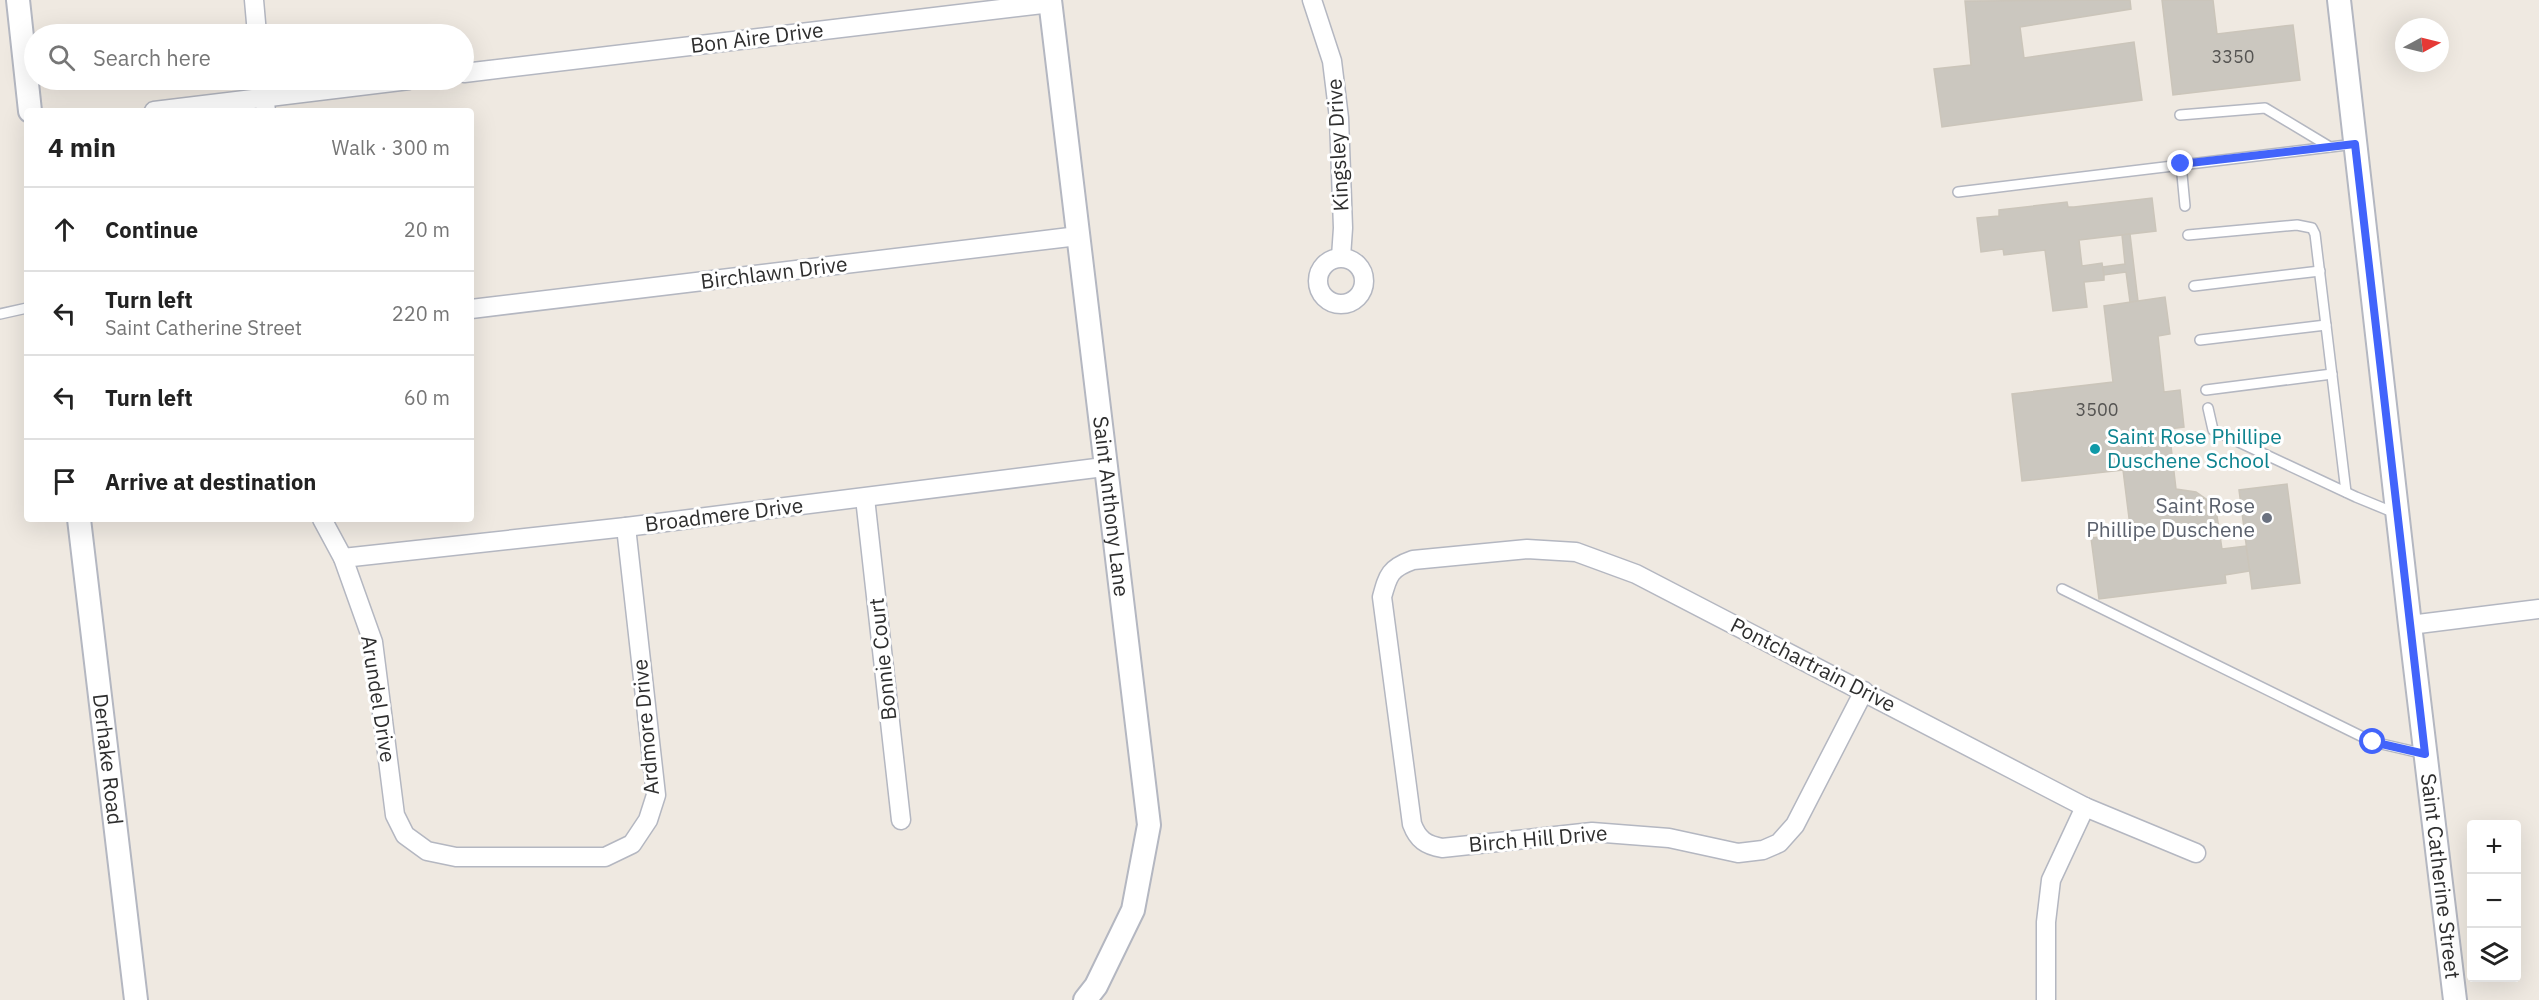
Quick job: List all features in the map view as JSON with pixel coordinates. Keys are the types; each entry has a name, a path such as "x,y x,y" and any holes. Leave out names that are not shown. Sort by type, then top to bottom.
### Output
{"street":[{"path":"18,0 24,56"},
{"path":"254,0 256,24"},
{"name":"Kingsley Drive","path":"1312,0 1332,61 1340,118 1343,228 1341,257"},
{"name":"Saint Catherine Street","path":"2339,0 2455,1000"},
{"name":"Bon Aire Drive","path":"474,72 1050,2"},
{"name":"Saint Anthony Lane","path":"1050,2 1104,467 1149,825 1133,910 1096,986 1086,1000"},
{"path":"28,90 30,108"},
{"path":"176,108 318,90"},
{"name":"Birchlawn Drive","path":"474,309 1078,236"},
{"name":"Broadmere Drive","path":"343,558 626,527 1104,467"},
{"name":"Bonnie Court","path":"865,498 901,820"},
{"name":"Derhake Road","path":"79,522 136,1000"},
{"name":"Arundel Drive","path":"324,522 343,558 373,642 394,815"},
{"name":"Ardmore Drive","path":"394,815 405,835 427,851 456,857 605,857 632,844 648,820 656,795 626,527"},
{"name":"Pontchartrain Drive","path":"1413,560 1527,549 1576,552 1636,574 2085,807 2196,853"},
{"name":"Birch Hill Drive","path":"1413,560 1396,566 1386,580 1382,597 1412,824 1417,836 1428,845 1442,848 1592,832 1669,838 1738,853 1763,850 1779,843 1795,825 1864,691"},
{"path":"2410,625 2539,609"},
{"path":"2046,1000 2046,922 2051,880 2085,807"}],"lane":[{"path":"2180,115 2265,108 2330,147"},
{"path":"1958,192 2355,144"},
{"path":"2181,164 2185,206"},
{"path":"2188,235 2305,225 2312,228 2315,234 2320,271 2346,492"},
{"path":"2194,286 2320,271"},
{"path":"0,314 24,309"},
{"path":"2200,340 2326,325"},
{"path":"2206,390 2332,374"},
{"path":"2208,408 2213,430 2346,492 2397,513"},
{"path":"2062,589 2373,742 2425,754"}],"building":[{"path":"2130,0 2131,9 2020,27 2024,58 2134,42 2142,100 1942,127 1934,69 1971,65 1965,1"},
{"path":"2162,0 2213,0 2217,34 2293,25 2300,80 2173,95"},
{"path":"2152,198 2156,231 2079,240 2082,266 2102,263 2104,275 2104,280 2084,282 2087,307 2053,311 2045,250 2004,255 2003,249 1981,252 1977,218 1999,216 1999,210 2067,202 2068,207 2074,207"},
{"path":"2130,234 2138,301 2130,302 2126,272 2104,275 2103,267 2125,264 2122,235"},
{"name":"Saint Rose Phillipe Duschene School","path":"2165,297 2170,334 2158,336 2164,392 2180,390 2184,427 2169,429 2176,489 2196,492 2209,501 2217,516 2222,549 2246,546 2250,571 2225,575 2226,583 2099,599 2091,538 2131,534 2123,470 2022,481 2012,394 2113,382 2104,306"},
{"name":"Saint Rose Phillipe Duschene","path":"2287,484 2300,583 2252,589 2239,490"}],"place":[{"name":"Saint Rose Phillipe Duschene School","path":"2095,449"},
{"name":"Saint Rose Phillipe Duschene","path":"2267,518"}],"route":[{"path":"2181,164 2355,144 2425,754 2373,742"}]}
